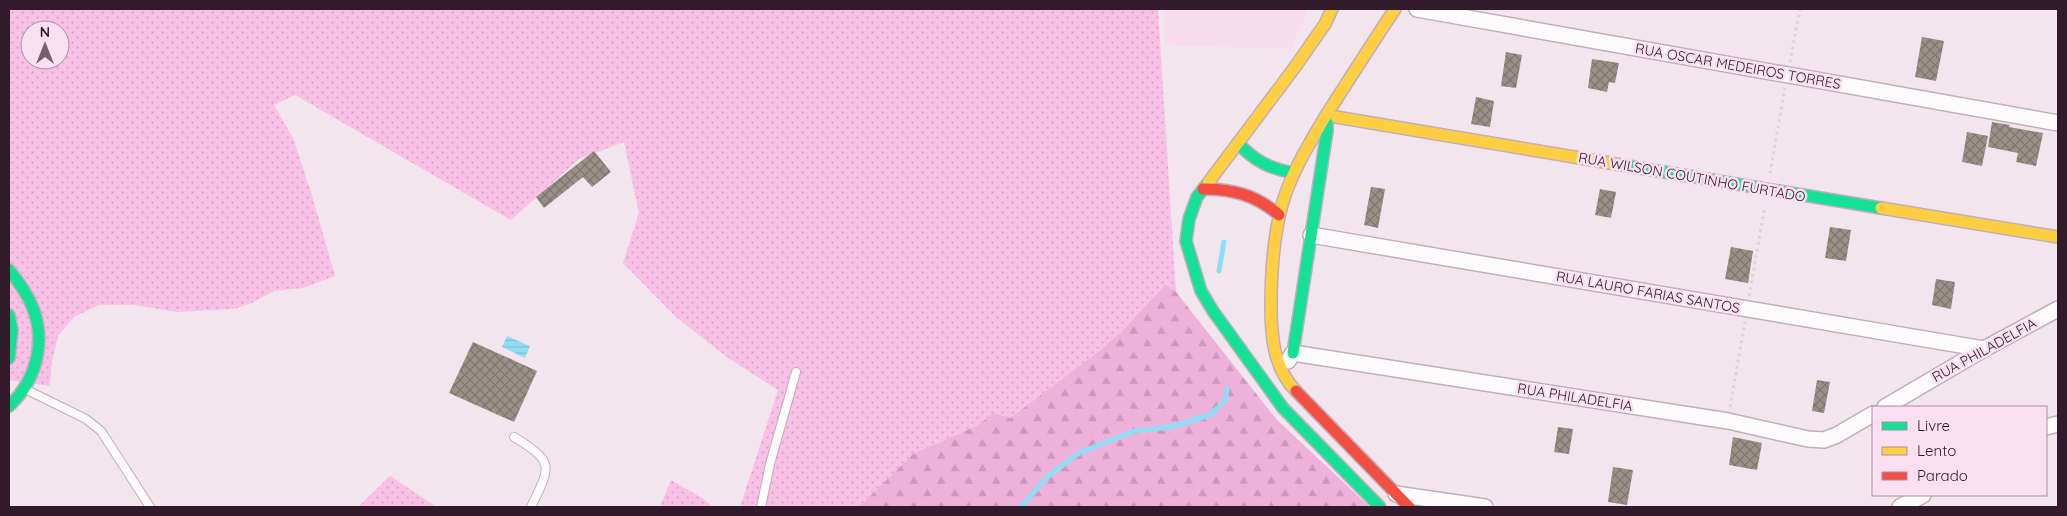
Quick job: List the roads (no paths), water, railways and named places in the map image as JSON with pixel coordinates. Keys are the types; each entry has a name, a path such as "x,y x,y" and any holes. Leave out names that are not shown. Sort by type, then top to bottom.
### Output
{"street":[{"path":"1332,9 1325,24 1295,67 1197,197 1189,219 1186,241 1201,291 1213,311 1284,408 1380,507"},
{"path":"1395,9 1348,78 1294,173 1279,215 1271,287 1272,340 1282,373 1287,382 1409,507"},
{"name":"RUA OSCAR MEDEIROS TORRES","path":"1417,9 2058,123"},
{"path":"1282,373 1292,353 1312,236 1328,131 1326,115"},
{"name":"RUA WILSON COUTINHO FURTADO","path":"1326,115 2058,237"},
{"path":"1238,143 1262,165 1278,171 1294,173"},
{"path":"1204,189 1225,188 1246,193 1265,202 1279,215"},
{"name":"RUA LAURO FARIAS SANTOS","path":"1312,236 1984,349"},
{"path":"9,270 22,286 34,312 38,332 34,369 25,389 9,406"},
{"name":"RUA PHILADELFIA","path":"1887,406 1984,349 2058,309"},
{"path":"9,315 12,330 9,358"},
{"name":"RUA PHILADELFIA","path":"1292,353 1728,421 1808,439 1824,440 1837,435 1872,415"},
{"path":"1396,494 1486,507"},
{"path":"1900,507 1921,496"}],"lane":[{"path":"761,507 770,464 796,372"},
{"path":"25,389 86,420 100,432 150,507"},
{"path":"514,438 536,451 546,463 546,477 531,507"}],"water":[{"path":"507,336 530,346 525,358 502,347"}],"waterway":[{"path":"1219,271 1224,242"},
{"path":"1021,507 1047,477 1079,453 1134,431 1171,427 1210,415 1225,401 1227,389"}]}
